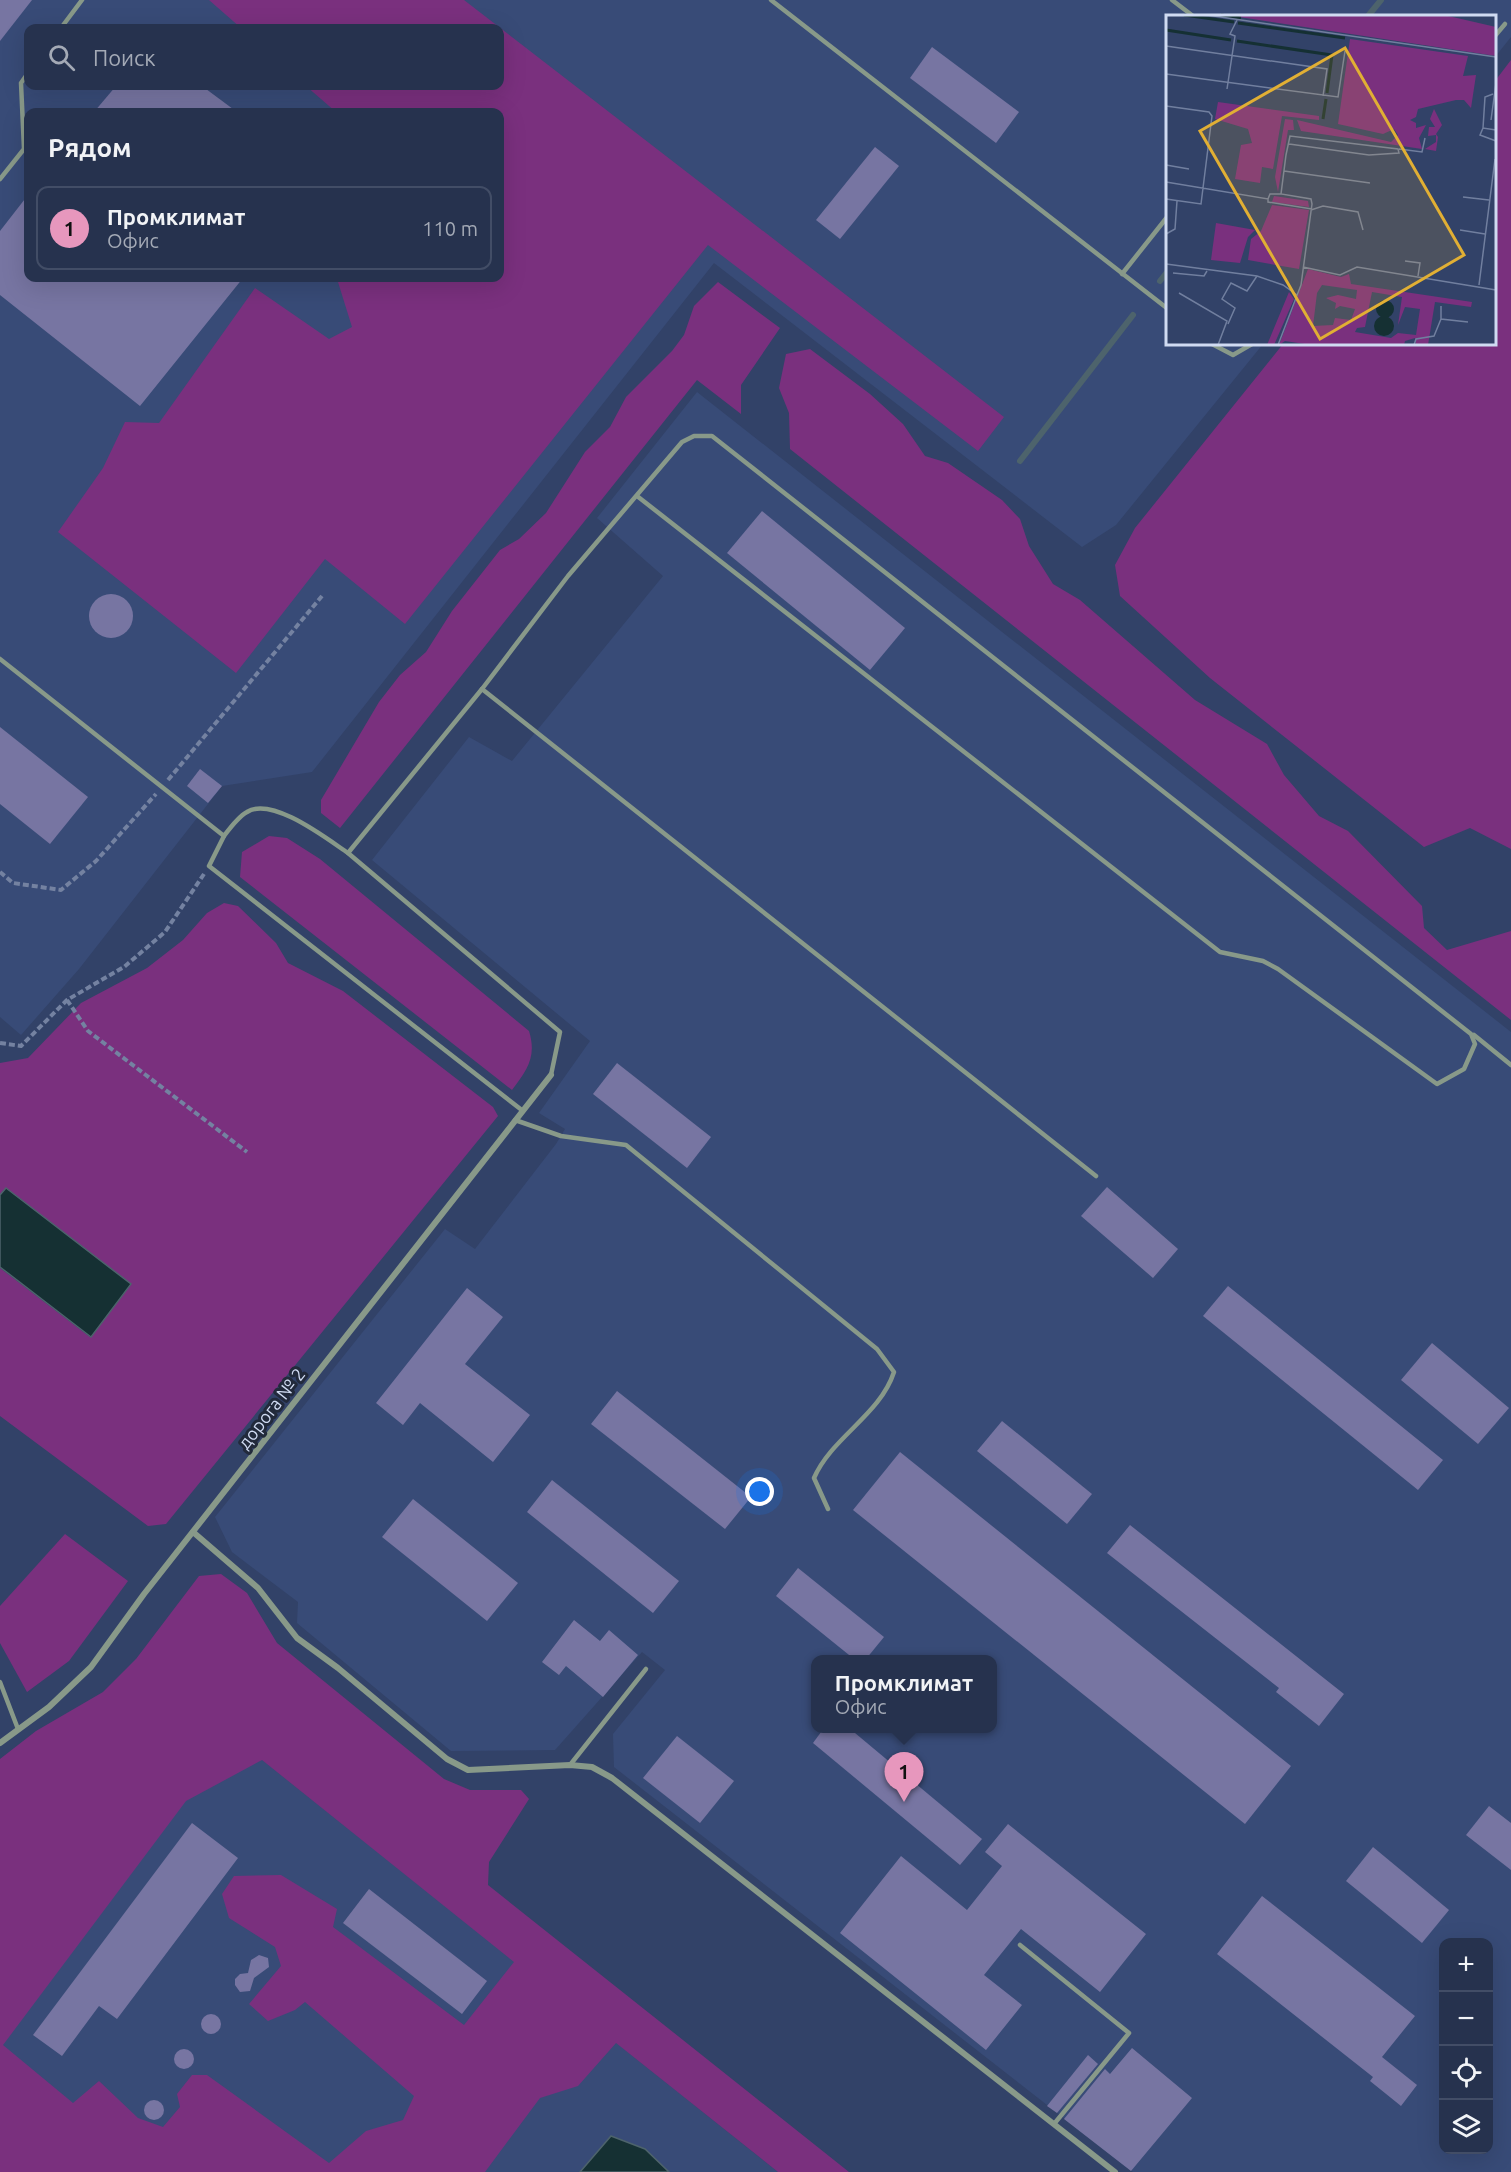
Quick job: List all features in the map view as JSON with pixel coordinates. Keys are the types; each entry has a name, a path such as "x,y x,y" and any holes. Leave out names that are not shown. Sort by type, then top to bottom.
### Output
{"street":[{"name":"дорога № 2","path":"0,1743 49,1707 92,1666 193,1532 551,1075"},
{"path":"193,1532 258,1588 297,1638 338,1668 447,1759 468,1770 570,1765 592,1767 612,1778 1115,2172"}],"lane":[{"path":"64,24 82,0"},
{"path":"771,0 1166,308"},
{"path":"1172,0 1192,15"},
{"path":"1496,35 1505,24"},
{"path":"0,179 24,149 21,83 24,79"},
{"path":"1122,274 1166,217"},
{"path":"1214,345 1233,355 1250,345"},
{"path":"348,853 482,689 568,576 682,442 694,436 712,436 1511,1065"},
{"path":"637,496 1220,952 1263,961 1278,969 1437,1084 1464,1069 1476,1044 1472,1034"},
{"path":"0,659 224,836"},
{"path":"482,689 1096,1176"},
{"path":"523,1111 209,866 224,836 248,811 266,809 290,816 348,853 560,1032 551,1075"},
{"path":"515,1120 561,1136 626,1145 877,1349 894,1372 888,1390 821,1460 814,1478 828,1509"},
{"path":"570,1765 646,1669"},
{"path":"0,1682 18,1729"},
{"path":"1020,1945 1129,2033 1054,2124"}],"path":[{"path":"0,872 14,883 61,890 96,861 162,788 322,596"},
{"path":"0,1043 21,1046 67,1000 124,967 165,932 209,866"},
{"path":"67,1000 88,1031 247,1152"}],"shaded area":[{"path":"0,0 1511,0 1511,37 1496,56 1496,15 1166,15 1166,345 1262,345 1116,525 1082,547 714,263 312,772 222,786 79,969 21,1035 0,1017"},
{"path":"209,0 464,0 495,24 236,24"},
{"path":"504,31 1004,417 978,451 708,245 405,624 325,559 236,673 58,532 103,468 125,422 159,423 255,288 329,339 352,327 338,282 504,282 504,108 331,108 311,90 504,90"},
{"path":"1511,60 1511,849 1470,828 1424,847 1210,678 1120,596 1115,565 1135,528 1282,345 1496,345 1496,80"},
{"path":"718,282 780,328 741,385 741,414 697,380 340,828 321,813 321,800 379,702 400,675 426,652 452,611 500,550 519,539 546,513 585,452 610,427 626,397 672,351 684,335 694,306"},
{"path":"810,349 870,394 903,424 925,456 948,463 1002,500 1020,519 1029,546 1053,584 1080,600 1195,700 1267,744 1284,775 1319,816 1348,831 1422,906 1424,928 1447,950 1511,931 1511,1020 790,449 789,413 779,388 786,354"},
{"path":"697,392 1511,1032 1511,2172 1133,2172 614,1767 613,1734 665,1670 642,1652 555,1750 451,1751 297,1623 298,1602 232,1552 215,1517 445,1229 475,1249 556,1144 565,1129 539,1113 590,1041 372,860 469,737 512,761 663,576 597,518"},
{"path":"269,836 287,838 320,859 529,1031 532,1048 529,1063 512,1090 240,877 242,852"},
{"path":"224,903 238,906 276,943 288,963 343,991 493,1107 498,1116 166,1524 148,1526 0,1416 0,1268 90,1337 131,1284 6,1188 0,1195 0,1063 28,1058 81,1003 147,968 183,940 207,913"},
{"path":"6,1188 131,1284 91,1337 0,1267 0,1195"},
{"path":"65,1534 128,1581 69,1661 27,1692 0,1643 0,1606"},
{"path":"221,1574 247,1593 277,1643 444,1779 470,1790 521,1790 529,1799 489,1862 488,1885 849,2172 778,2172 616,2043 578,2086 540,2098 485,2172 0,2172 0,1759 36,1731 103,1692 136,1659 199,1576","holes":["262,1760 514,1962 464,2025 333,1927 337,1909 281,1875 234,1876 222,1894 229,1918 275,1947 281,1966 249,2004 268,2021 295,2010 305,2002 414,2096 403,2120 366,2131 329,2163 207,2075 192,2075 177,2094 180,2107 163,2127 138,2118 99,2081 73,2103 3,2045 186,1801"]},
{"path":"136,1659 778,2172 0,2172 0,1806"},
{"path":"611,2136 645,2149 669,2172 580,2172"}],"building":[{"path":"0,0 32,0 0,41"},
{"path":"932,47 1019,112 996,143 910,78"},
{"path":"113,90 207,90 232,108 97,108"},
{"path":"875,147 899,166 840,239 816,220"},
{"path":"24,200 24,282 240,282 140,406 0,295 0,231"},
{"path":"762,511 905,628 870,670 727,553"},
{"path":"111,594 126,601 133,616 126,631 111,638 96,631 89,616 96,601"},
{"path":"0,727 88,797 50,844 0,804"},
{"path":"200,769 222,786 208,803 187,786"},
{"path":"617,1063 711,1137 687,1168 593,1094"},
{"path":"1107,1187 1178,1249 1153,1278 1081,1216"},
{"path":"1228,1286 1443,1460 1418,1490 1203,1316"},
{"path":"467,1288 503,1317 465,1364 530,1415 493,1462 420,1403 403,1425 376,1403"},
{"path":"1432,1343 1509,1408 1478,1444 1401,1380"},
{"path":"617,1391 751,1497 725,1529 591,1424"},
{"path":"1002,1421 1092,1494 1067,1524 977,1451"},
{"path":"900,1452 1291,1766 1245,1824 853,1510"},
{"path":"552,1480 679,1581 653,1613 527,1512"},
{"path":"413,1499 518,1583 487,1621 382,1537"},
{"path":"1130,1525 1344,1694 1319,1726 1276,1692 1279,1688 1107,1553"},
{"path":"798,1568 884,1637 869,1655 849,1655 776,1596"},
{"path":"574,1620 600,1641 609,1630 638,1655 603,1697 566,1666 559,1675 542,1662"},
{"path":"820,1733 855,1733 982,1839 960,1865 813,1743"},
{"path":"677,1736 734,1781 700,1823 643,1778"},
{"path":"1489,1806 1511,1823 1511,1870 1466,1835"},
{"path":"192,1823 238,1858 117,2019 99,2006 62,2056 33,2035"},
{"path":"1008,1824 1146,1934 1100,1992 1021,1929 984,1975 1022,2005 986,2050 840,1933 901,1856 967,1910 1002,1866 985,1852"},
{"path":"1373,1847 1449,1910 1422,1943 1346,1881"},
{"path":"369,1889 487,1981 462,2014 343,1923"},
{"path":"1262,1896 1415,2016 1382,2057 1417,2085 1401,2106 1370,2081 1373,2077 1217,1954"},
{"path":"259,1955 268,1958 269,1967 254,1978 250,1991 240,1992 235,1985 235,1979 240,1974 248,1973 251,1960"},
{"path":"211,2014 218,2017 221,2024 218,2031 211,2034 204,2031 201,2024 204,2017"},
{"path":"1132,2048 1192,2098 1131,2171 1064,2119 1105,2069 1110,2074"},
{"path":"184,2049 191,2052 194,2059 191,2066 184,2069 177,2066 174,2059 177,2052"},
{"path":"1088,2055 1098,2064 1057,2113 1047,2106"},
{"path":"154,2100 161,2103 164,2110 161,2117 154,2120 147,2117 144,2110 147,2103"}],"waterway":[{"path":"1369,15 1381,0"},
{"path":"1160,281 1166,274"},
{"path":"1020,461 1133,315"}],"place":[{"name":"Промклимат","path":"904,1802"}]}
